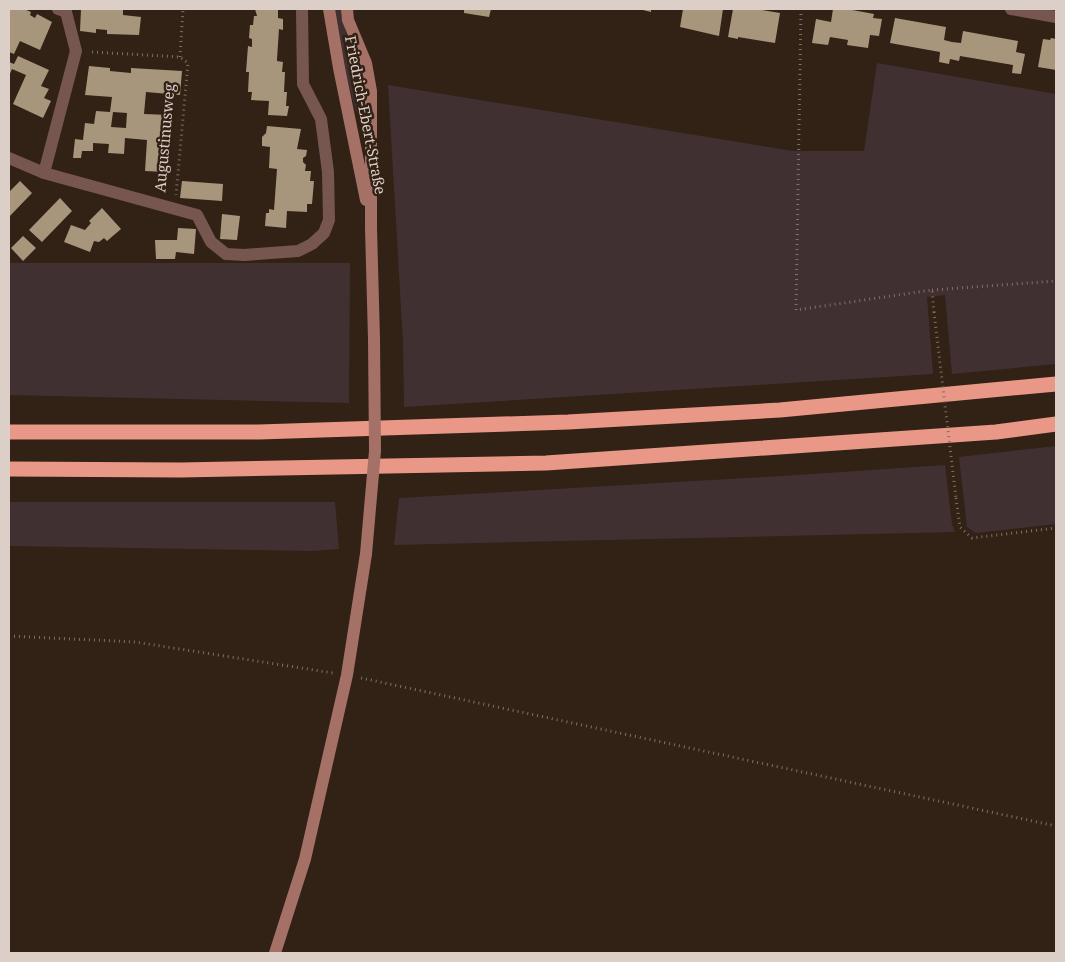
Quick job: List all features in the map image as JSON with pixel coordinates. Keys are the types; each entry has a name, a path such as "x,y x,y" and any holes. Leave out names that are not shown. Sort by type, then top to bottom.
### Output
{"highway":[{"path":"9,432 259,432 568,422 780,410 1056,384"},
{"path":"9,469 182,470 546,463 996,432 1056,424"}],"main road":[{"name":"Friedrich-Ebert-Straße","path":"329,9 338,68 371,228"},
{"name":"Friedrich-Ebert-Straße","path":"275,953 305,860 347,675 366,554 375,451 371,228 371,92 366,63 348,20 347,9"}],"street":[{"path":"44,173 76,51 66,12 58,9"},
{"path":"175,210 197,215 212,242 226,254 244,255 298,251 312,244 324,233 329,220 328,172 320,119 303,84 302,9"},
{"path":"1011,9 1056,17"},
{"name":"Augustinusweg","path":"9,158 44,173 175,210"}],"path":[{"name":"Augustinusweg","path":"175,210 188,63 180,57 183,9"},
{"path":"801,9 796,310 932,290 1056,281"},
{"path":"76,51 180,57"},
{"path":"932,290 960,527 972,538 1056,528"},
{"path":"9,636 135,642 347,675 1056,826"}],"shaded area":[{"path":"335,9 341,9 343,22 361,77 363,109 356,113 344,65"},
{"path":"877,63 1056,94 1056,364 952,374 945,295 927,297 933,374 404,407 403,342 388,85 793,151 864,151"},
{"path":"9,263 350,263 349,403 9,395"},
{"path":"1056,446 1056,524 976,533 967,527 959,457"},
{"path":"945,465 952,524 955,532 394,545 399,498"},
{"path":"9,502 335,502 339,549 313,551 9,546"}],"building":[{"path":"9,9 24,9 31,12 30,15 35,18 37,14 52,22 40,50 20,41 14,54 9,52"},
{"path":"81,9 123,9 123,15 141,17 139,35 107,34 107,30 96,29 96,33 80,31"},
{"path":"255,9 278,9 278,18 283,19 283,30 279,29 277,61 283,62 282,72 285,72 284,92 287,92 286,106 289,106 287,116 268,115 269,101 251,100 252,92 248,92 249,72 246,72 248,46 252,47 252,39 249,38 250,25 253,25 254,16 257,16"},
{"path":"464,9 491,9 489,17 464,13"},
{"path":"639,9 651,9 651,12"},
{"path":"683,9 723,9 719,36 680,27"},
{"path":"733,9 756,9 780,13 775,43 728,37"},
{"path":"833,9 847,9 874,14 873,18 882,19 879,36 870,35 868,48 847,45 848,40 830,37 828,45 812,43 816,19 831,22"},
{"path":"895,18 946,27 944,40 952,42 961,43 963,31 1018,41 1016,52 1025,54 1021,74 1012,73 1013,65 960,56 959,61 950,59 949,64 939,62 940,52 890,43"},
{"path":"1051,38 1056,39 1056,70 1038,67 1043,39 1050,40"},
{"path":"18,56 49,70 41,86 49,89 44,98 51,101 43,118 13,104 26,75 12,69 9,76 9,62 14,64"},
{"path":"89,66 131,73 131,68 182,71 180,95 146,92 144,114 169,115 164,172 145,171 147,140 125,138 124,154 108,153 109,144 93,143 93,151 82,151 81,158 73,158 75,139 83,140 85,123 94,124 96,111 110,112 112,97 85,95","holes":["113,112 127,113 126,128 111,127"]},
{"path":"267,126 301,129 297,149 307,150 306,156 303,158 303,162 306,165 305,171 311,171 310,181 314,181 312,204 307,204 307,212 287,211 286,228 265,226 266,213 269,213 269,209 274,210 277,169 269,168 270,147 262,146 262,137 266,133"},
{"path":"20,181 32,193 9,217 9,192"},
{"path":"182,181 223,184 222,201 180,198"},
{"path":"60,198 72,211 42,242 29,230"},
{"path":"102,208 121,229 107,241 104,238 99,242 94,241 90,252 64,242 71,225 85,230 91,223 89,221"},
{"path":"222,214 240,216 237,240 220,239"},
{"path":"178,228 196,229 194,254 176,252 175,259 156,259 155,240 177,240"},
{"path":"23,236 36,248 23,261 11,248"}]}
